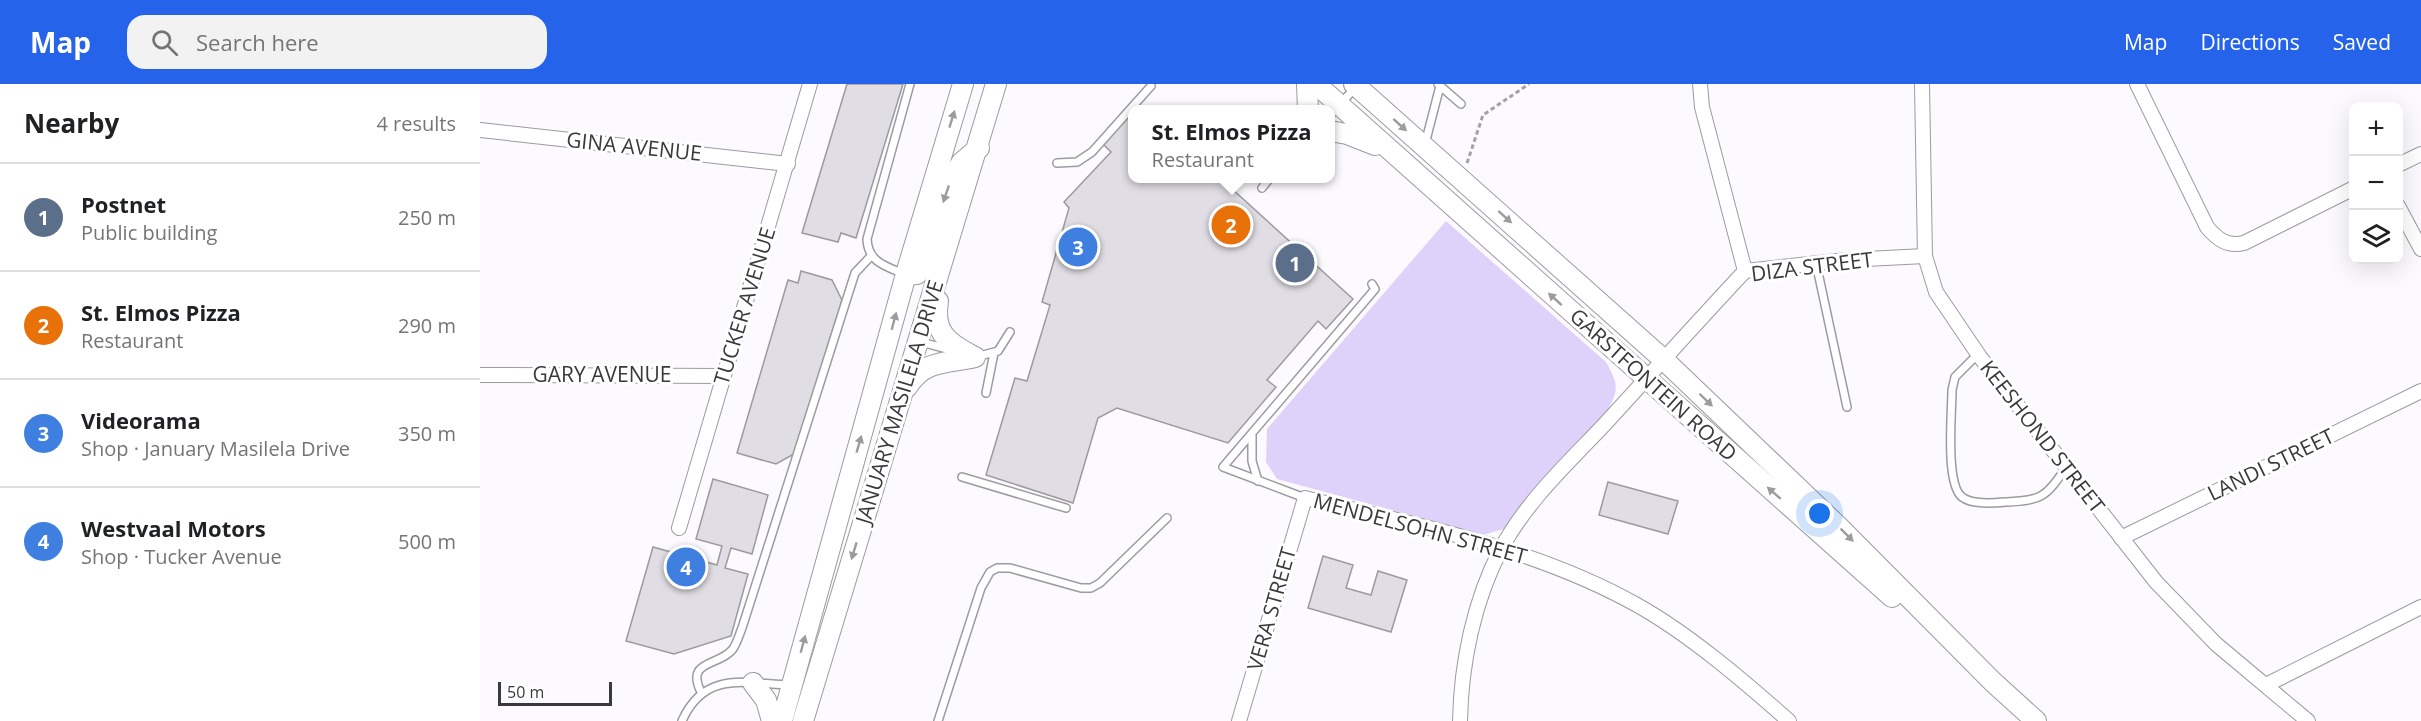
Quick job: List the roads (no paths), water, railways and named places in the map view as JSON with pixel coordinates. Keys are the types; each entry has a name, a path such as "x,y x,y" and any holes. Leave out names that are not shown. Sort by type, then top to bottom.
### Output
{"main road":[{"name":"JANUARY MASILELA DRIVE","path":"782,721 906,274 963,84"},
{"name":"JANUARY MASILELA DRIVE","path":"801,721 979,148 996,84"},
{"path":"1307,84 1308,105"},
{"name":"GARSTFONTEIN ROAD","path":"1316,84 1331,105"},
{"name":"GARSTFONTEIN ROAD","path":"1355,85 1664,360 1848,536 1993,682 2036,721"},
{"name":"GARSTFONTEIN ROAD","path":"1335,111 1391,152 1969,665 1993,682"},
{"path":"1335,133 1355,137 1391,152"},
{"path":"906,274 917,274 922,269 954,174 962,162 979,148"},
{"path":"946,254 937,307 938,324 946,340 980,355"},
{"path":"873,398 895,359 919,342"},
{"path":"902,395 914,375 926,367 980,355"},
{"path":"801,721 792,685 810,670 823,653"},
{"path":"753,683 766,700 772,721"}],"street":[{"name":"TUCKER AVENUE","path":"679,528 810,84"},
{"path":"1700,84 1702,107 1745,271"},
{"name":"KEESHOND STREET","path":"1922,84 1925,256 1936,292 1978,354 2121,538 2177,606 2216,644 2308,721"},
{"path":"2137,84 2207,227 2220,241 2227,244 2244,243 2349,190"},
{"name":"GINA AVENUE","path":"480,130 788,164"},
{"path":"2403,163 2421,154"},
{"path":"2400,210 2421,249"},
{"name":"DIZA STREET","path":"1460,721 1463,679 1473,632 1486,583 1502,548 1545,489 1745,271 1816,263 1925,256"},
{"name":"GARY AVENUE","path":"480,375 724,376"},
{"name":"LANDI STREET","path":"2121,538 2421,391"},
{"name":"MENDELSOHN STREET","path":"1305,498 1502,548 1602,587 1651,614 1789,721"},
{"name":"VERA STREET","path":"1239,721 1305,498"},
{"path":"2266,685 2421,607"}],"lane":[{"path":"906,274 878,263 871,256 867,245 869,228 910,84"},
{"path":"1335,109 1355,85"},
{"path":"1424,147 1439,85 1461,104"},
{"path":"1134,105 1151,86"},
{"path":"1057,163 1077,162 1092,152 1128,112"},
{"path":"1262,188 1266,183"},
{"path":"701,692 696,682 698,672 707,664 732,650 742,628 855,273 871,256"},
{"path":"1816,263 1847,406"},
{"path":"1258,481 1251,453 1252,433 1375,289 1372,284"},
{"path":"919,342 980,355 1001,348 1010,332"},
{"path":"1978,354 1955,377 1952,390 1952,476 1960,496 1968,501 1998,503 2035,500 2049,490 2066,468"},
{"path":"980,355 986,393"},
{"name":"MENDELSOHN STREET","path":"1252,433 1223,467 1305,498"},
{"path":"962,477 1066,508"},
{"path":"938,721 981,588 990,573 1006,567 1081,588 1091,588 1100,583 1167,518"},
{"path":"682,721 701,692 726,683 792,685"}],"place":[{"name":"St. Elmos Pizza","path":"1231,225"},
{"name":"Videorama","path":"1078,247"},
{"name":"Postnet","path":"1295,263"},
{"name":"Westvaal Motors","path":"686,567"}]}
